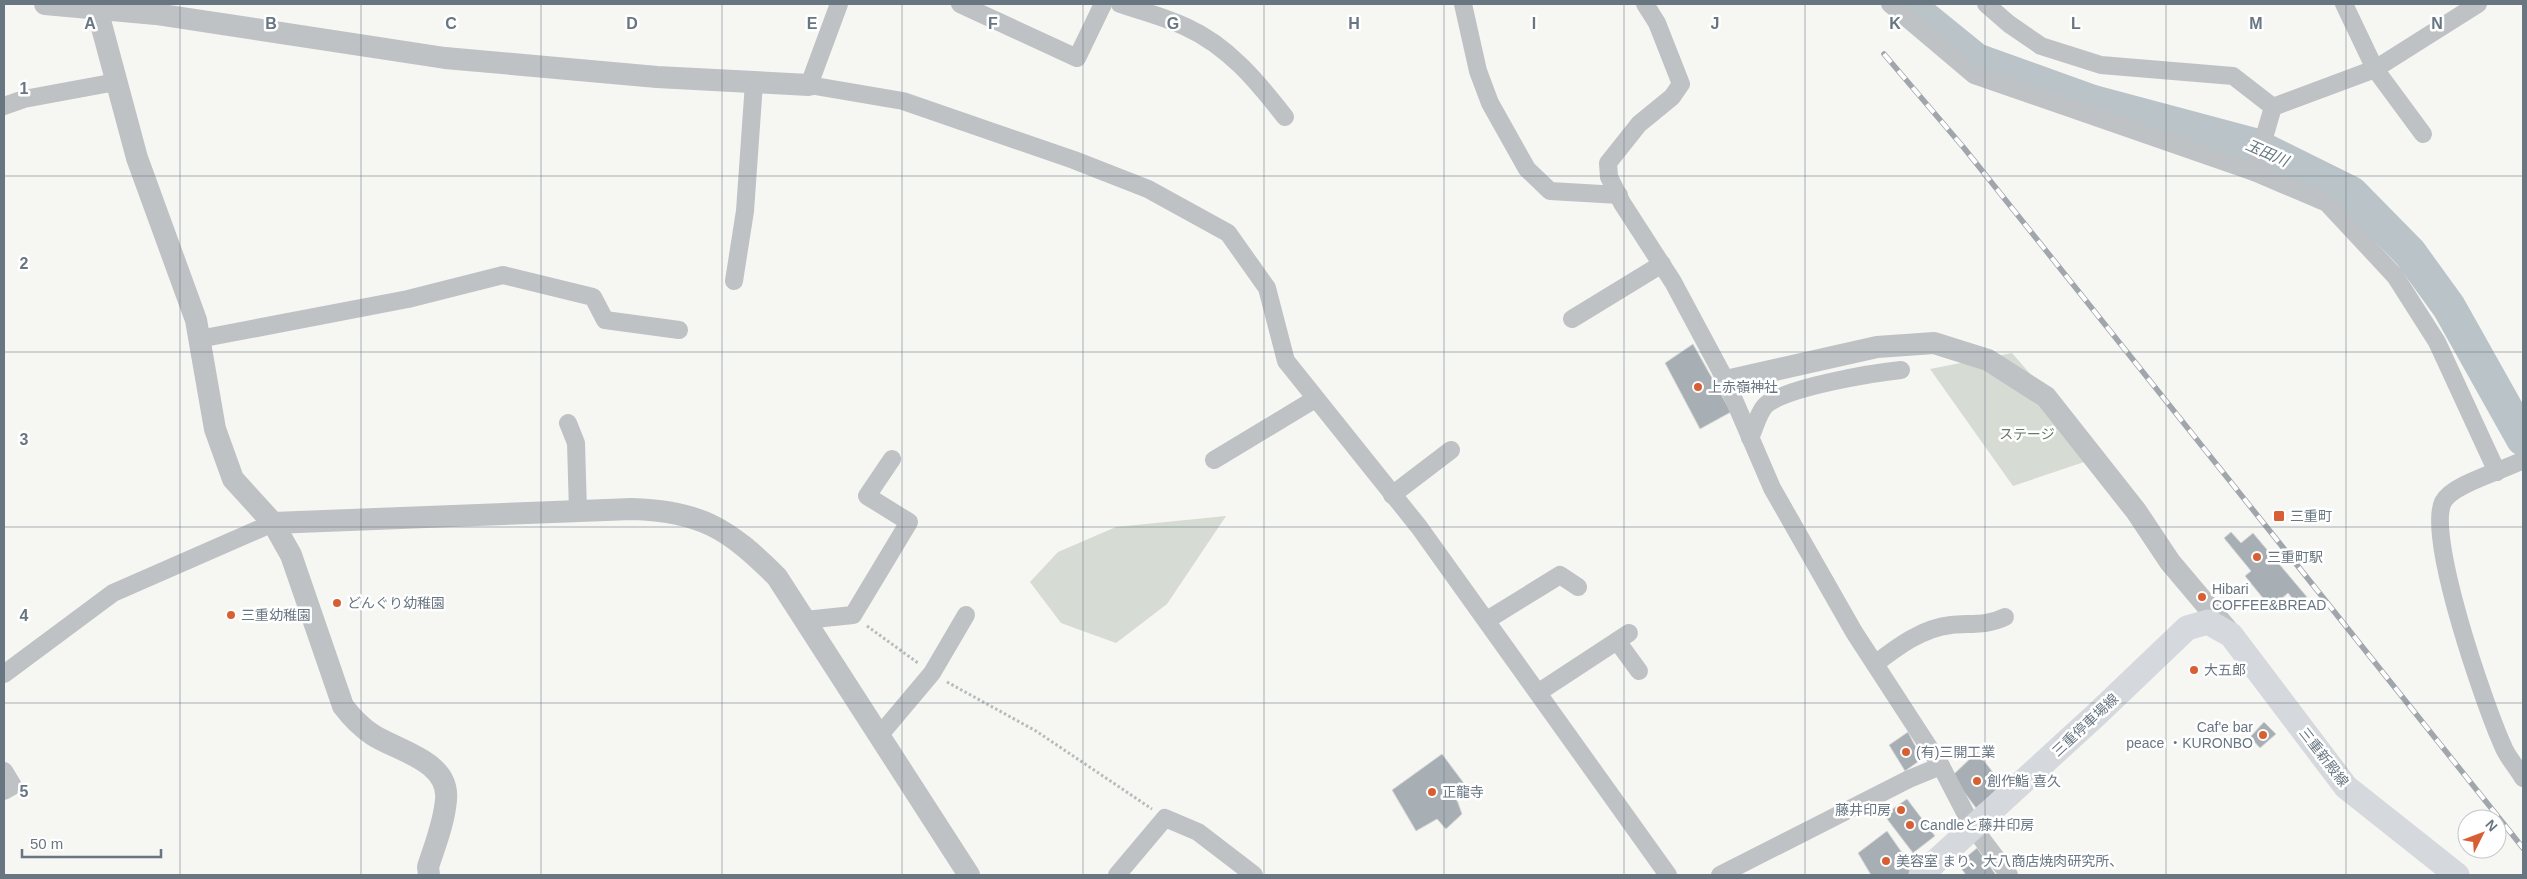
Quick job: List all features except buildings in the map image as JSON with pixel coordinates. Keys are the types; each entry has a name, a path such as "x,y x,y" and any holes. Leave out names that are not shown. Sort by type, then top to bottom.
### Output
{"main road":[{"name":"三重新殿線","path":"2208,622 2231,635 2346,787 2458,875"},
{"name":"三重停車場線","path":"1921,875 1972,826 2097,714 2187,628 2208,622"}],"street":[{"path":"45,4 96,6 156,14 444,58 648,76 809,85 903,101 1074,160 1148,189 1228,233 1266,288 1286,361 1419,527 1539,692 1668,875"},
{"path":"809,85 839,4"},
{"path":"963,4 1078,58 1103,4"},
{"path":"1120,4 1187,27 1233,57 1252,76 1285,117"},
{"path":"1463,4 1478,71 1490,104 1527,169 1550,191 1619,196"},
{"path":"1645,4 1656,23 1681,84 1672,97 1639,124 1608,163 1609,177 1662,264 1726,381 1772,488 1849,624 1941,766 1972,826 2008,875"},
{"path":"1890,4 1974,75 2256,168 2327,203 2395,276 2437,342 2510,466 2453,491 2443,502 2440,534 2458,620 2503,747 2523,778"},
{"path":"1986,4 2008,24 2041,46 2101,65 2233,76 2272,110"},
{"path":"2344,4 2375,69 2423,134"},
{"path":"2272,110 2375,69 2478,4"},
{"path":"96,6 137,158 196,320 215,429 233,479 273,523 291,555 343,706 358,725 430,766 442,781 447,798 428,867 429,875"},
{"path":"4,106 24,99 116,82"},
{"path":"734,281 745,212 754,82"},
{"path":"2256,168 2272,110"},
{"path":"1572,319 1662,264"},
{"path":"199,339 408,299 503,274 593,297 605,320 679,330"},
{"path":"1726,381 1876,347 1934,344 1988,360 2046,397 2136,511 2170,562 2231,635"},
{"path":"1750,438 1765,405 1779,396 1867,373 1901,370"},
{"path":"1214,460 1315,399"},
{"path":"568,422 576,443 578,511"},
{"path":"1392,495 1451,450"},
{"path":"804,620 852,615 909,522 867,496 892,459"},
{"path":"4,674 112,593 273,523 578,511 664,510 700,519 730,536 753,553 777,577 969,875"},
{"path":"1487,620 1560,575 1578,587"},
{"path":"879,736 932,673 966,615"},
{"path":"1875,664 1903,642 1949,625 1992,623 2004,617"},
{"path":"1539,692 1623,637 1639,671"},
{"path":"1720,875 1908,779 1941,766"},
{"path":"4,771 12,786 4,791"},
{"path":"1117,875 1165,818 1198,832 1254,875"}],"path":[{"path":"852,615 932,673 1036,731 1165,818"}],"green space":[{"name":"ステージ","path":"2012,353 2102,456 2013,486 1930,369"},
{"path":"1226,516 1167,604 1116,643 1061,623 1030,582 1058,552 1116,527"}],"waterway":[{"name":"玉田川","path":"1907,4 1976,60 2093,102 2254,145 2351,193 2410,253 2449,307 2523,439"}],"railway":[{"path":"1884,54 1964,148 2523,848"}],"place":[{"name":"上赤嶺神社","path":"1698,387"},
{"name":"三重町","path":"2279,516"},
{"name":"三重町駅","path":"2257,557"},
{"name":"Hibari COFFEE&BREAD","path":"2202,597"},
{"name":"どんぐり幼稚園","path":"337,603"},
{"name":"三重幼稚園","path":"231,615"},
{"name":"大五郎","path":"2194,670"},
{"name":"Caf'e bar peace ・KURONBO","path":"2263,735"},
{"name":"(有)三開工業","path":"1906,752"},
{"name":"創作鮨 喜久","path":"1977,781"},
{"name":"正龍寺","path":"1432,792"},
{"name":"藤井印房","path":"1901,810"},
{"name":"Candleと藤井印房","path":"1910,825"},
{"name":"美容室 まり、大八商店焼肉研究所、","path":"1886,861"}]}
